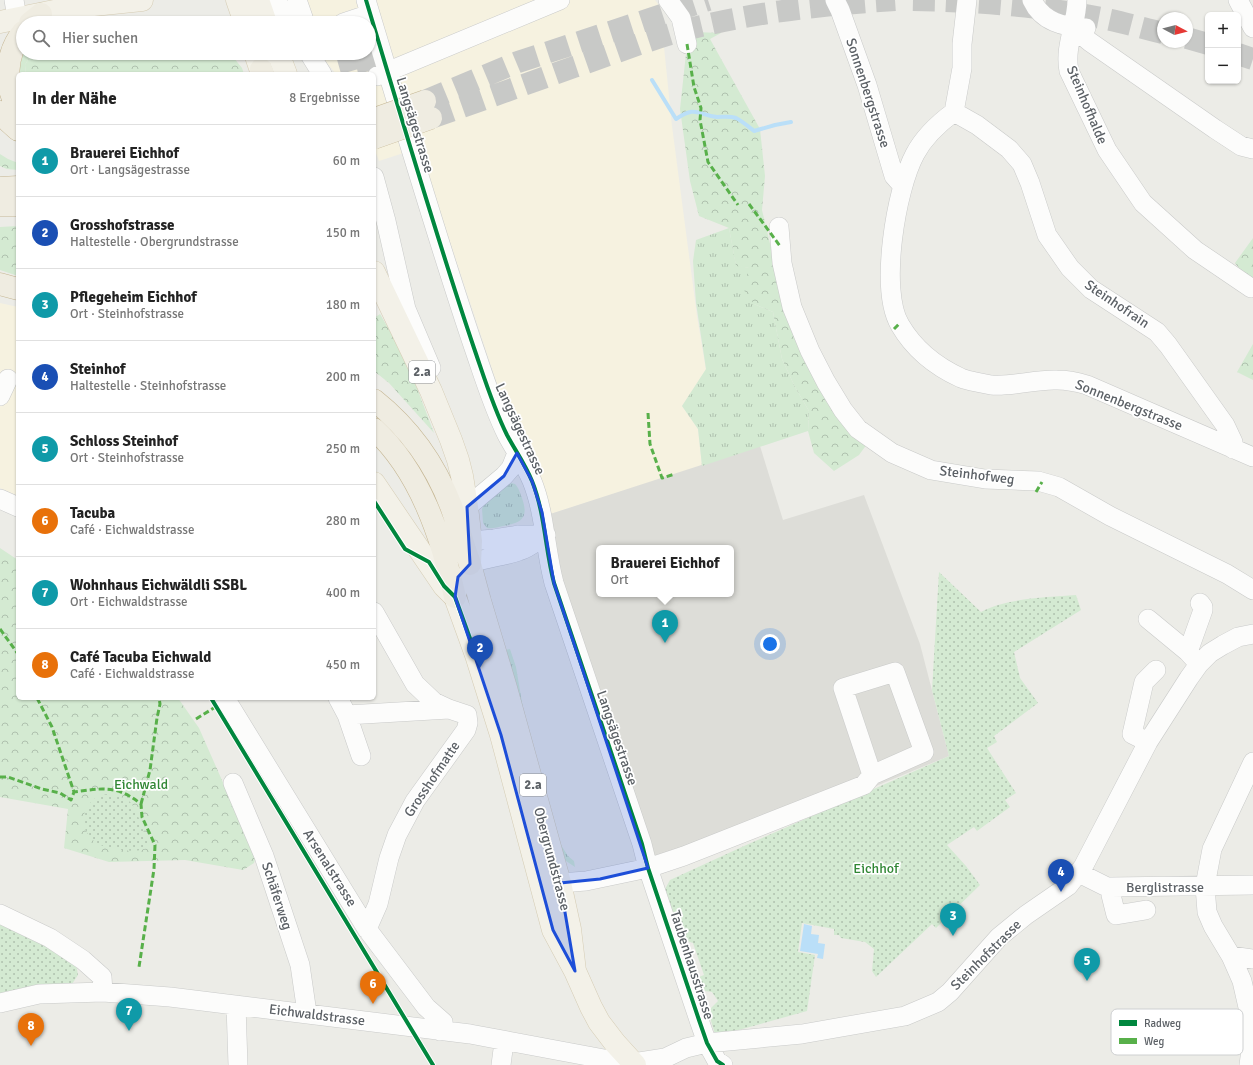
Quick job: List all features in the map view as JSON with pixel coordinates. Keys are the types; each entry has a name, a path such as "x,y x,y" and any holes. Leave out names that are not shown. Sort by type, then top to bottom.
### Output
{"highway":[{"path":"0,43 16,24"},
{"path":"9,116 11,94 8,82 8,70 11,51 16,34"},
{"path":"376,119 428,110 376,137"},
{"path":"0,188 16,187"},
{"path":"0,205 16,205"},
{"path":"0,284 16,288"},
{"path":"376,402 396,419 424,454 443,488 465,538 470,564"},
{"path":"376,431 396,453 419,492 435,526 448,565 455,596"}],"main road":[{"path":"31,16 74,7 142,0"},
{"path":"237,0 243,16"},
{"path":"258,0 264,16"},
{"path":"281,60 285,72"},
{"name":"2.a","path":"376,276 431,391 451,440 462,476 467,507 465,538"},
{"name":"2.a","path":"376,487 444,586 455,596"},
{"path":"455,596 458,577 461,571 470,564"},
{"name":"Obergrundstrasse","path":"470,564 505,682 560,883 570,929 575,971"},
{"name":"Obergrundstrasse","path":"455,596 476,655 499,729 553,930 575,971 599,1022 634,1064"}],"street":[{"path":"276,0 285,16"},
{"path":"297,0 303,16"},
{"path":"383,74 560,0"},
{"path":"668,0 681,18 686,44"},
{"name":"Sonnenbergstrasse","path":"835,0 867,85 894,176 902,185"},
{"path":"954,112 961,74 962,44 967,0"},
{"path":"1032,0 1039,12 1044,17 1058,23 1081,28"},
{"path":"1077,0 1081,28 1090,42 1208,125 1241,146 1253,149"},
{"path":"1238,0 1253,28"},
{"path":"354,16 368,7"},
{"name":"Steinhofhalde","path":"1081,28 1068,53 1069,71 1107,150 1143,203 1195,250 1251,288"},
{"name":"Langsägestrasse","path":"376,50 383,74 414,160 474,347 500,420 532,481 542,512 549,563 554,583 642,844 648,868"},
{"path":"313,60 321,72"},
{"name":"Sonnenbergstrasse","path":"954,112 933,130 915,154 902,185 893,237 890,271 892,301 899,324 911,341 932,361 962,379 991,385 1058,380 1073,381 1087,385 1253,457"},
{"name":"Steinhofrain","path":"954,112 977,125 1009,149 1022,164 1030,183 1047,235 1070,268 1091,289 1157,332 1168,345 1225,425 1233,442 1233,448"},
{"path":"376,184 406,309 444,396 461,445 462,476"},
{"name":"Steinhofweg","path":"779,227 782,263 792,307 810,352 826,382 843,410 858,428 892,452 932,470 985,479 1038,481 1058,486 1110,516 1227,574 1253,590"},
{"path":"0,396 8,379"},
{"name":"Langsägestrasse","path":"467,507 504,476 511,468 517,452"},
{"path":"0,498 16,506"},
{"path":"465,538 494,539 518,535 546,535"},
{"path":"470,564 486,558 518,552 546,535"},
{"path":"1148,619 1193,658 1204,610 1200,603"},
{"name":"Grosshofmatte","path":"367,929 378,904 389,858 397,835 414,801 466,730 468,723 467,715 434,702 415,684 376,616"},
{"name":"Steinhofstrasse","path":"634,1064 665,1058 686,1048 707,1043 802,1034 905,1016 938,1002 950,992 999,937 1026,915 1068,886 1079,873 1148,742 1189,678 1193,658 1210,654 1232,640 1244,635 1253,634"},
{"path":"1148,742 1132,734 1144,682 1156,670"},
{"path":"538,872 549,880 560,883 600,879 648,868 684,856 864,786 872,775 924,752 895,672 843,688 872,775"},
{"name":"Arsenalstrasse","path":"226,700 367,929 426,1007 443,1022 440,1031"},
{"path":"339,700 347,715 361,756"},
{"name":"Grosshofmatte","path":"347,715 449,709"},
{"path":"1249,1065 1252,1042 1250,1016 1242,981 1231,956 1213,926 1207,912 1206,886 1212,849 1253,762"},
{"name":"Schäferweg","path":"233,783 264,856 300,965 307,1013"},
{"name":"Taubenhausstrasse","path":"648,868 707,1043 718,1061 723,1065"},
{"name":"Berglistrasse","path":"1079,873 1105,886 1111,887 1253,885"},
{"path":"1111,887 1111,896 1116,915 1146,910"},
{"path":"0,914 50,938 83,960 102,977 103,992"},
{"path":"1231,956 1253,959"},
{"name":"Eichwaldstrasse","path":"0,1003 39,994 103,992 170,997 470,1034 580,1060 634,1064"},
{"path":"236,1005 238,1065"},
{"path":"501,1065 504,1042"}],"highlighted area":[{"path":"517,453 532,481 542,512 554,583 648,868 600,879 560,883 575,971 553,930 501,735 455,597 458,577 470,564 467,507 504,476"}],"shaded area":[{"path":"294,0 655,0 660,7 672,126 697,316 706,370 682,406 698,429 702,466 541,517 419,148 379,161 376,153 376,72 334,72 325,60 376,60 376,16 300,16"},
{"path":"0,303 16,307 16,495 0,488"},
{"path":"760,446 783,520 864,495 920,644 949,756 659,875 541,517"}],"green space":[{"path":"694,32 721,33 710,39 760,129 765,176 762,210 783,298 870,440 859,455 834,471 814,453 808,431 809,411 795,387 782,359 773,312 754,304 743,289 749,268 736,266 729,228 699,216 690,181 680,109 687,44"},
{"path":"21,60 28,60 25,65 26,72 18,72"},
{"path":"28,60 236,60 243,72 26,72 25,65"},
{"path":"0,154 16,162 16,170 7,169 0,166"},
{"path":"16,226 16,275 0,270 0,227"},
{"path":"729,228 736,265 749,268 754,304 773,312 782,359 795,387 809,411 808,431 702,466 698,429 682,406 706,369 696,303 693,261 696,240"},
{"path":"1253,238 1253,285 1235,263"},
{"path":"380,314 406,359 434,433 389,383 376,373 376,317"},
{"path":"1253,344 1253,380 1237,372"},
{"path":"511,483 515,484 522,498 525,510 524,515 519,521 510,525 487,528 483,523 482,509 485,502"},
{"name":"Eichwald","path":"0,548 16,559 16,700 179,700 199,728 232,803 257,853 254,863 243,870 185,860 109,862 64,848 68,809 0,797"},
{"name":"Eichhof","path":"939,572 981,612 991,607 1015,601 1076,595 1081,610 1014,652 1020,678 1038,703 994,736 997,742 987,748 1016,793 1005,800 1010,807 977,831 974,827 947,845 966,866 980,885 936,928 932,924 876,977 872,971 874,949 865,942 841,938 839,935 834,935 834,929 802,923 798,952 815,955 807,1011 735,1031 715,1034 708,1011 718,1001 712,992 705,991 699,977 704,975 693,943 681,939 664,891 670,880 949,756 932,690"},
{"path":"510,649 516,667 523,708 561,845 568,856 574,861 575,867 566,861 561,855 505,650"},
{"path":"108,794 125,798 129,801 138,816 149,847 146,849 131,851 107,847 98,844 85,830 83,817 90,803 100,796"},
{"path":"0,922 43,943 76,964 78,975 72,984 0,996"}],"water":[{"path":"804,924 812,926 811,934 819,935 818,943 825,944 823,959 817,958 818,954 800,951"}],"waterway":[{"path":"652,80 676,119 688,112 697,112 717,117 731,117 738,119 754,131 791,122"}],"tunnel":[{"path":"425,101 518,62 708,0"},
{"path":"431,118 636,45 701,26 756,15 811,7 895,0"},
{"path":"913,0 984,3 1055,10 1109,20 1157,32"},
{"path":"1193,40 1205,43"},
{"path":"1241,55 1253,59"},
{"path":"347,60 350,72"},
{"path":"365,60 368,72"}],"marked path":[{"path":"687,44 694,87 701,108 700,120 708,162 738,205"},
{"path":"749,204 780,246"},
{"path":"894,329 899,324"},
{"path":"648,413 650,444 662,478 675,474"},
{"path":"1036,492 1042,482"},
{"path":"0,629 16,651"},
{"path":"38,700 52,727 74,792 109,789 124,794 141,804 142,817 155,845 154,869 139,967"},
{"path":"141,804 150,770 159,700"},
{"path":"196,719 217,706"},
{"path":"0,777 8,777 42,789 60,793 71,800 74,792"}],"cycle path":[{"path":"366,0 371,16"},
{"path":"376,33 432,218 485,381 507,435 526,469 536,493 540,506 554,583 642,844 648,868 707,1043 717,1061 723,1065"},
{"path":"376,504 405,549 429,562 444,586 455,597 476,655"},
{"path":"212,700 433,1065"}],"place":[{"name":"Brauerei Eichhof","path":"665,643"},
{"name":"Grosshofstrasse","path":"480,668"},
{"name":"Steinhof","path":"1061,892"},
{"name":"Pflegeheim Eichhof","path":"953,936"},
{"name":"Schloss Steinhof","path":"1087,981"},
{"name":"Tacuba","path":"373,1004"},
{"name":"Wohnhaus Eichwäldli SSBL","path":"129,1031"},
{"name":"Café Tacuba Eichwald","path":"31,1046"}]}
